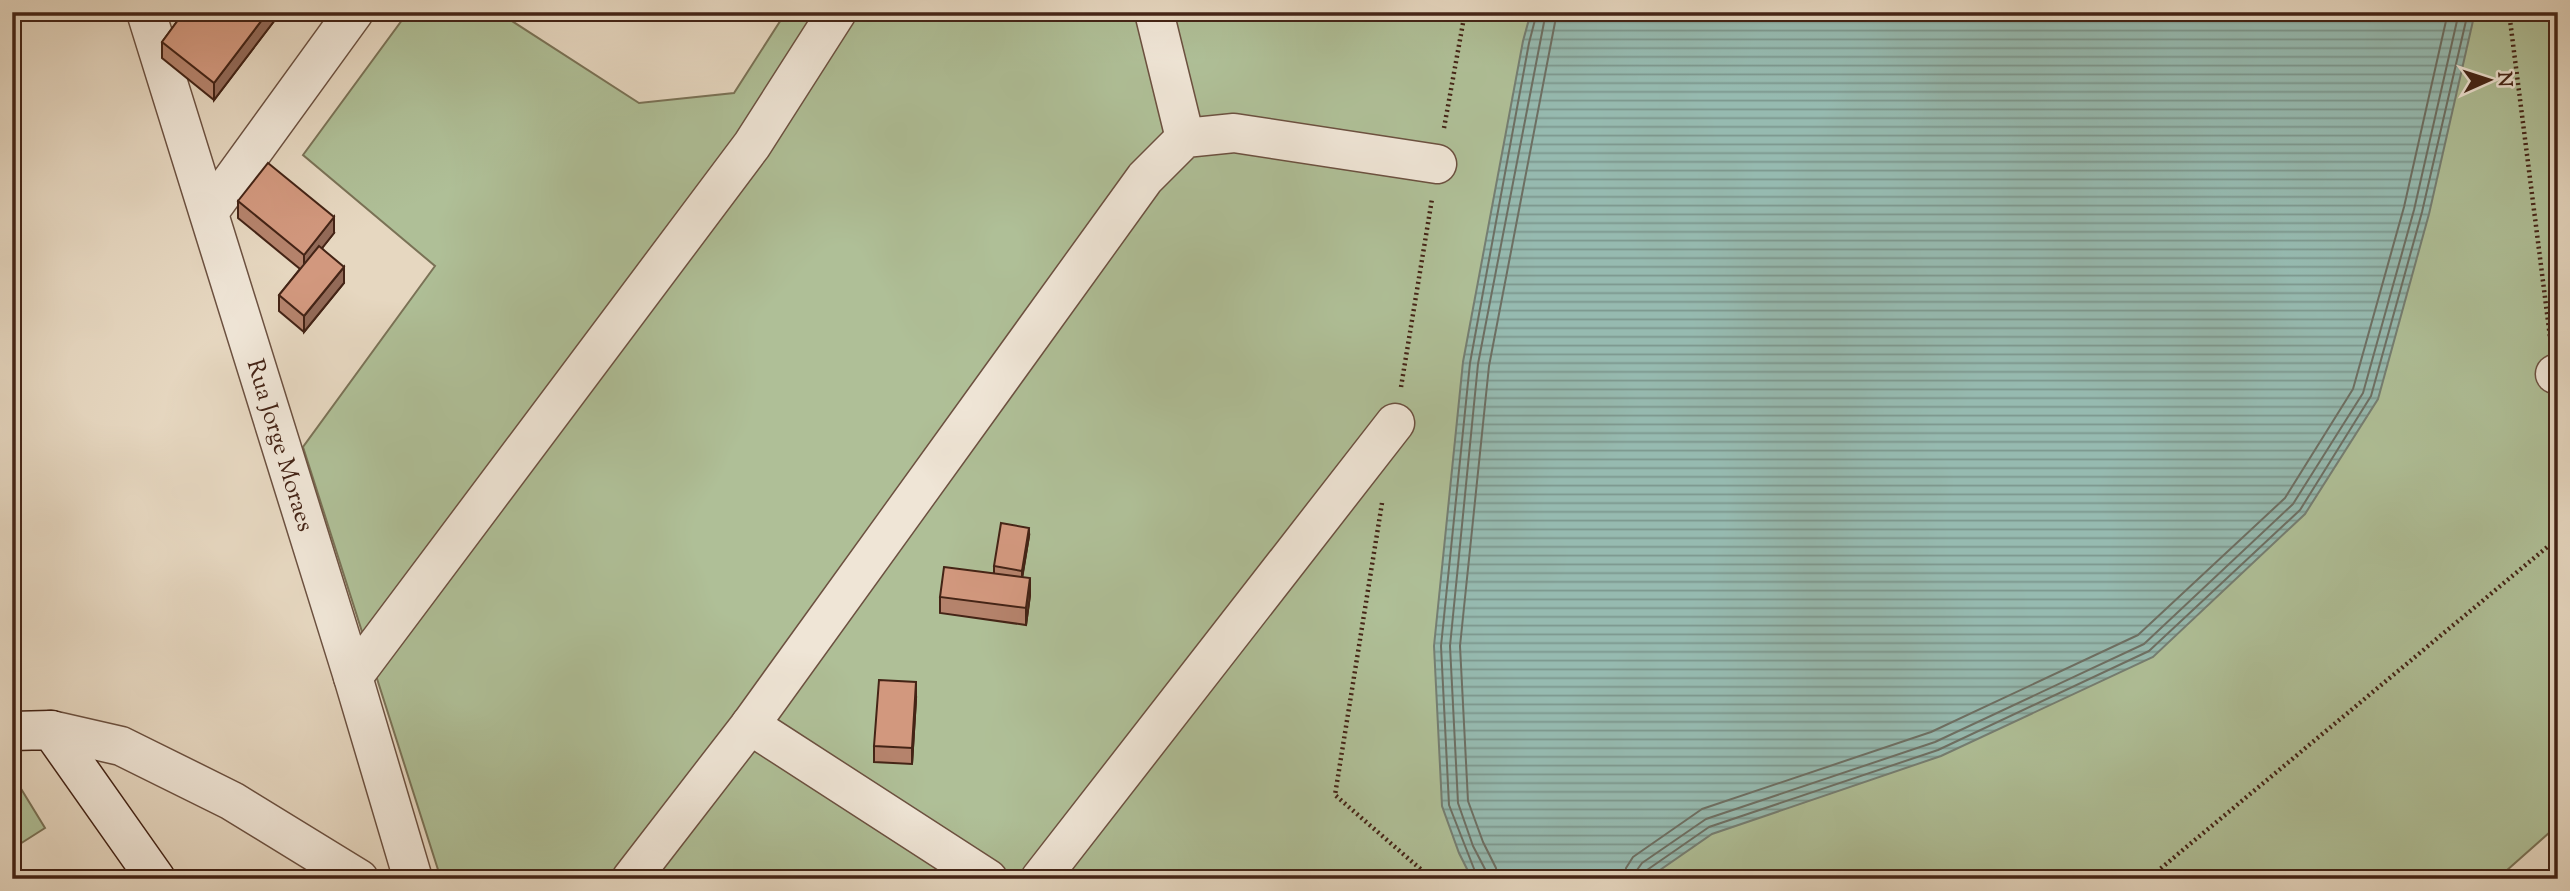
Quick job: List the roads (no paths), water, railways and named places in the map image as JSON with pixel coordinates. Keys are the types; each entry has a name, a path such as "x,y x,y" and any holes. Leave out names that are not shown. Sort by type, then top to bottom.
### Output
{"street":[{"name":"Rua Jorge Moraes","path":"146,12 353,677 413,879"},
{"path":"209,212 354,12"},
{"path":"353,677 751,145 836,12"},
{"path":"1154,12 1185,138"},
{"path":"631,879 750,725 1145,178 1185,138 1234,133 1437,164"},
{"path":"1040,879 1395,424"},
{"path":"750,725 988,879"},
{"path":"12,731 51,730 121,746 232,801 359,879"},
{"path":"51,730 156,879"}],"water":[{"path":"1531,12 2475,12 2429,214 2378,399 2305,514 2153,657 1941,756 1712,834 1647,879 1472,879 1459,853 1442,806 1434,646 1463,362 1523,41"}]}
